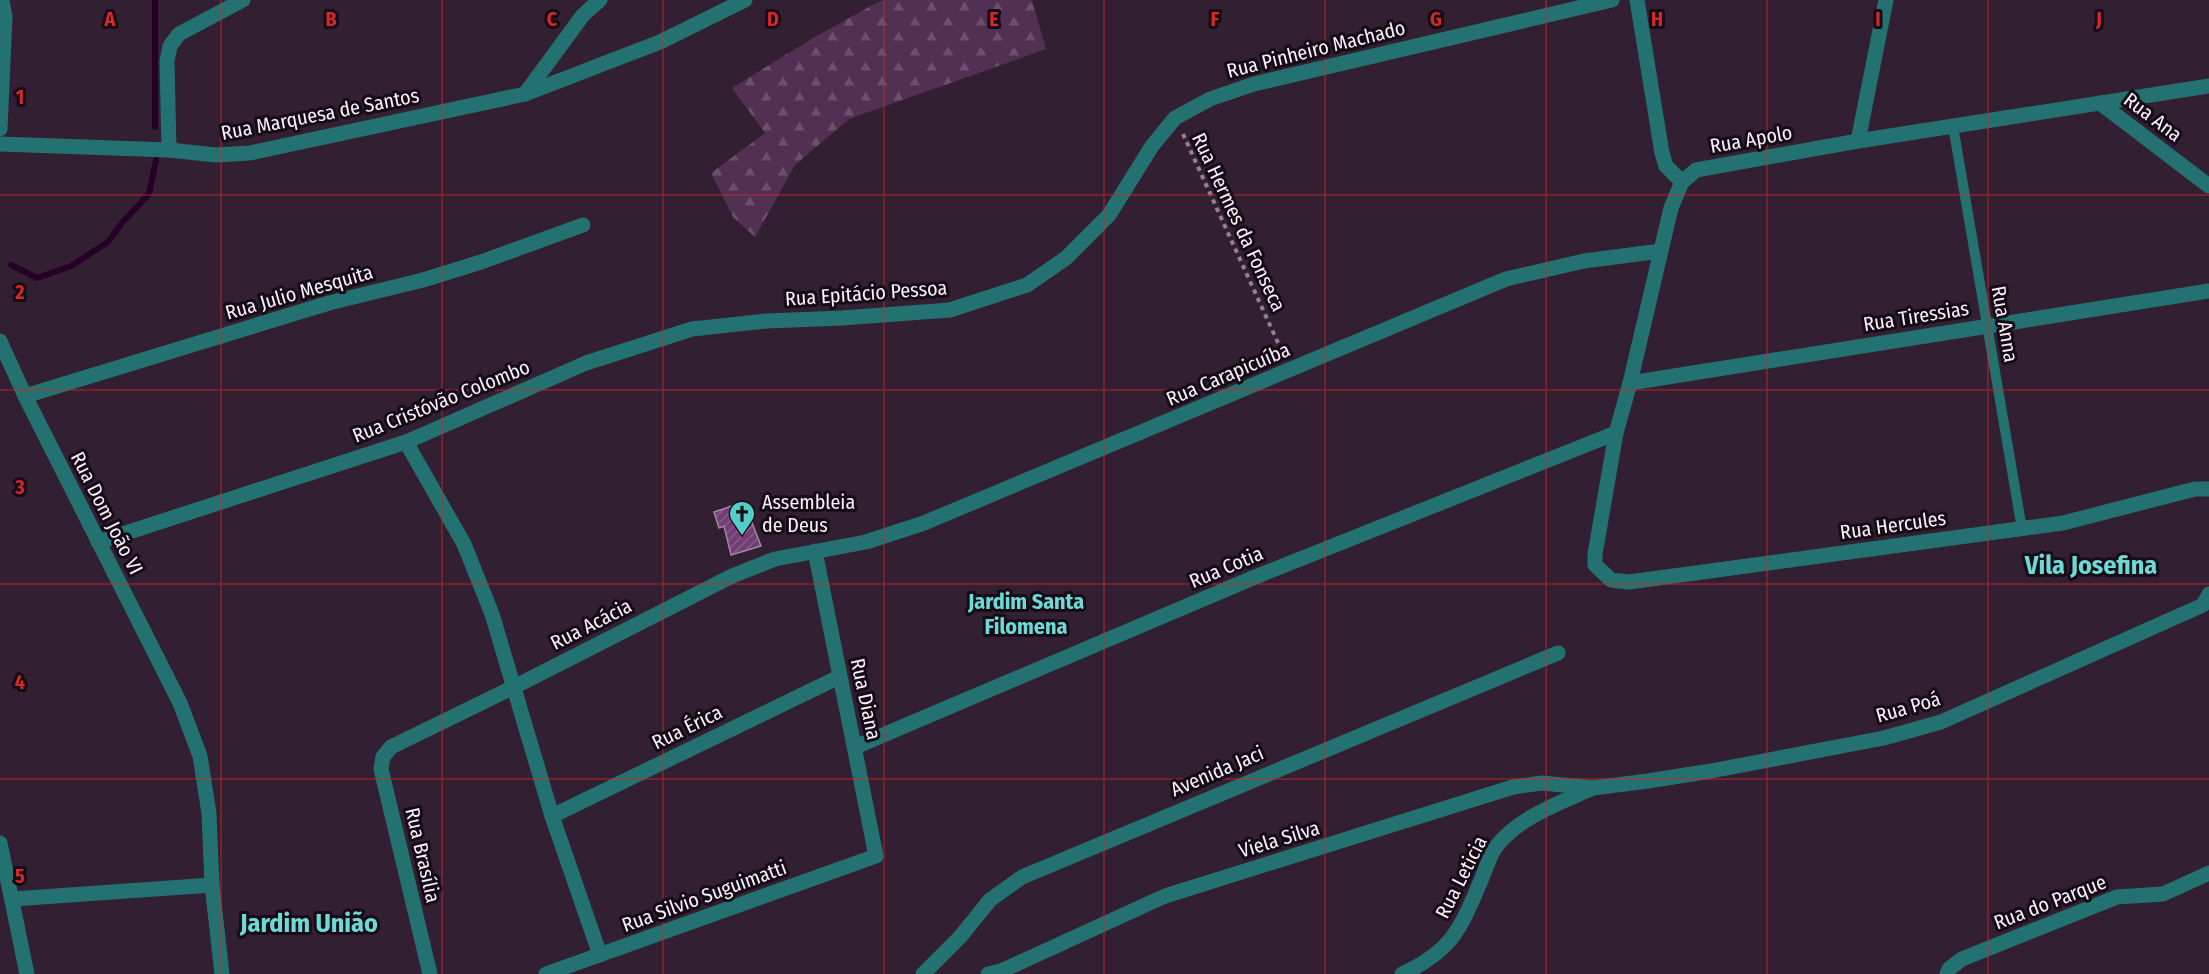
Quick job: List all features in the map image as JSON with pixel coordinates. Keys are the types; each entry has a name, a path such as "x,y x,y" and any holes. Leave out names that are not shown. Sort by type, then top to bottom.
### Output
{"street":[{"path":"0,129 5,16 2,0"},
{"path":"169,150 167,61 170,46 179,34 243,0"},
{"path":"525,94 583,15 600,0"},
{"name":"Rua Marquesa de Santos","path":"0,144 169,150 216,155 250,153 525,94 660,42 745,0"},
{"name":"Rua Pinheiro Machado","path":"1175,118 1210,99 1254,84 1612,0"},
{"path":"1616,433 1671,208 1682,182 1666,166 1662,153 1637,0"},
{"path":"1858,141 1886,0"},
{"name":"Rua Apolo","path":"1682,182 1696,170 1858,141 2209,86"},
{"name":"Rua Ana","path":"2100,103 2209,186"},
{"name":"Rua Epitácio Pessoa","path":"767,321 950,310 1027,285 1066,258 1109,215 1152,146 1175,118"},
{"name":"Rua Julio Mesquita","path":"25,396 329,303 423,280 482,262 583,225"},
{"name":"Rua Carapicuíba","path":"815,550 866,542 924,523 1506,279 1584,261 1661,251"},
{"name":"Rua Tiressias","path":"1630,382 2209,291"},
{"name":"Rua Cristóvão Colombo","path":"98,542 406,442 586,363 692,329 767,321"},
{"name":"Rua Dom João VI","path":"0,341 25,396 180,703 200,756 209,813 212,885 222,974"},
{"name":"Rua Hercules","path":"1616,433 1595,565 1611,580 1629,582 2063,523 2195,489 2209,489"},
{"name":"Rua Cotia","path":"855,747 1255,577 1616,433"},
{"path":"406,442 464,544 492,614 552,816 600,955"},
{"name":"Rua Diana","path":"815,550 876,856"},
{"name":"Rua Acácia","path":"391,747 732,576 775,559 815,550"},
{"name":"Rua Poá","path":"1593,788 1711,771 1809,753 1884,738 1941,722 2203,605 2209,594"},
{"name":"Avenida Jaci","path":"923,974 960,937 990,900 1022,877 1558,653"},
{"name":"Rua Érica","path":"552,816 839,677"},
{"name":"Rua Brasília","path":"391,747 383,757 381,769 430,974"},
{"name":"Viela Silva","path":"988,974 1001,971 1165,896 1502,791 1542,783 1593,788"},
{"name":"Rua Leticia","path":"1402,974 1421,965 1443,949 1461,928 1495,848 1516,827 1540,812 1593,788"},
{"path":"0,843 27,974"},
{"name":"Rua Silvio Suguimatti","path":"546,974 876,856"},
{"name":"Rua do Parque","path":"1947,974 1949,969 1962,958 2117,897 2163,894 2209,873"},
{"path":"13,899 212,885"}],"lane":[{"name":"Rua Anna","path":"1953,126 2022,529"}],"path":[{"name":"Rua Hermes da Fonseca","path":"1175,118 1291,371"}],"green space":[{"path":"885,0 1032,0 1046,49 849,119 795,165 755,237 733,217 711,173 765,133 732,88 813,38"}],"building":[{"name":"Assembleia de Deus","path":"744,502 761,546 731,555 724,526 719,528 714,512"}],"waterway":[{"path":"155,0 155,127"},
{"path":"11,265 37,278 71,266 108,242 149,194 156,160"}],"place":[{"name":"Assembleia de Deus","path":"742,537"}],"district":[{"name":"Vila Josefina","path":"2091,565"},
{"name":"Jardim Santa Filomena","path":"1026,614"},
{"name":"Jardim União","path":"309,923"}]}
